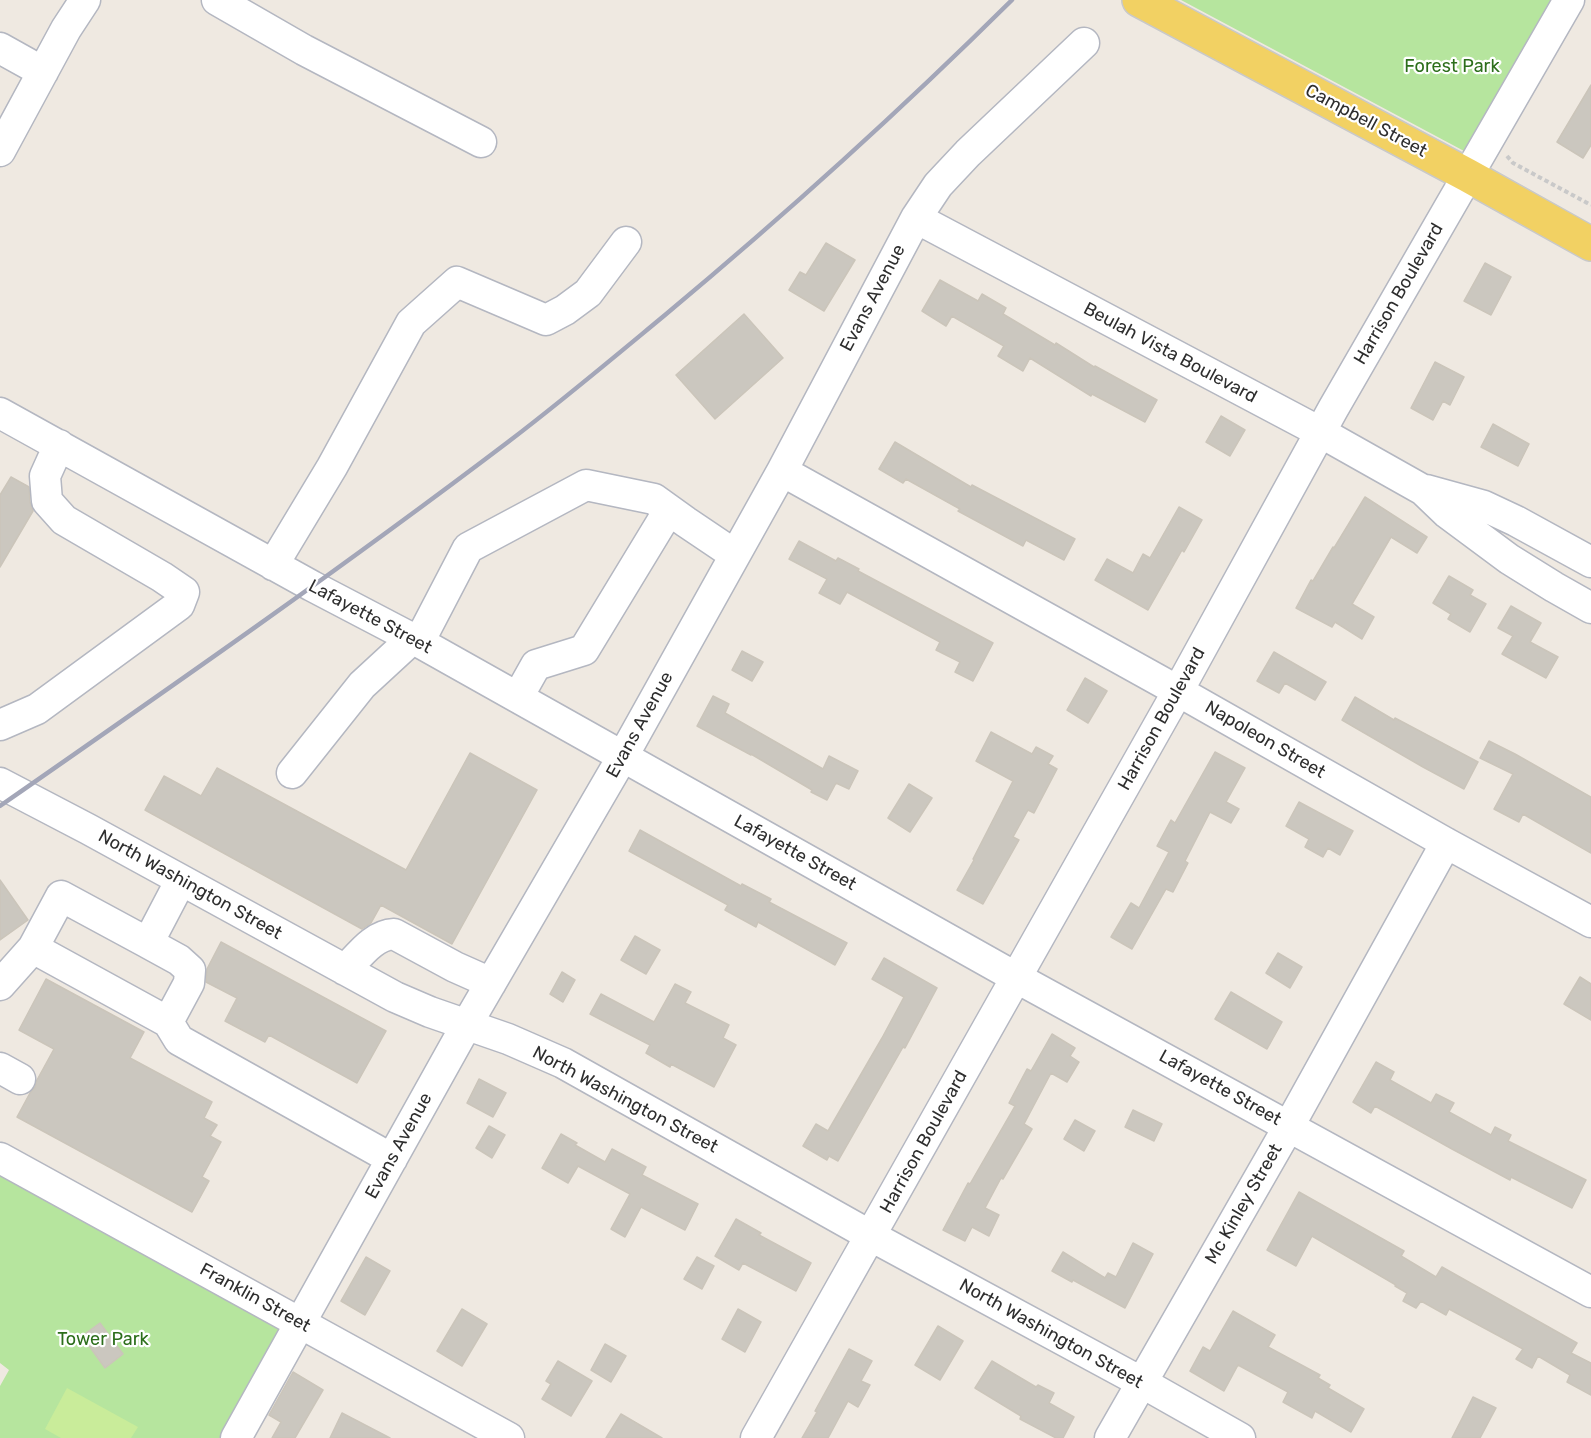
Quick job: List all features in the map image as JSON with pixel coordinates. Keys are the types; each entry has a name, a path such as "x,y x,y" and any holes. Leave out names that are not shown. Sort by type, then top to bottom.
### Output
{"main road":[{"name":"Campbell Street","path":"1139,0 1467,175 1591,244"}],"street":[{"path":"0,151 66,29 85,0"},
{"path":"217,0 304,50 481,142"},
{"name":"Harrison Boulevard","path":"756,1438 1178,691 1320,432 1569,0"},
{"name":"Evans Avenue","path":"236,1438 467,1024 623,756 782,471 916,218 938,185 968,153 1084,43"},
{"path":"0,48 43,72"},
{"name":"Beulah Vista Boulevard","path":"916,218 1320,432 1423,490 1447,513 1509,559 1554,588 1591,608"},
{"path":"273,565 332,467 411,323 457,282 546,320 565,310 588,293 626,242"},
{"name":"Lafayette Street","path":"3,422 59,445 273,565 416,640 1017,978 1591,1292"},
{"path":"7,716 37,709 179,605 184,592 162,576 64,520 47,501 45,476 59,445"},
{"name":"Napoleon Street","path":"782,471 1591,922"},
{"path":"292,773 362,685 416,640 468,548 586,485 654,499 735,555"},
{"name":"Beulah Vista Boulevard","path":"1423,490 1484,506 1591,562"},
{"path":"518,697 536,665 584,650 669,510"},
{"name":"North Washington Street","path":"0,783 395,997 430,1012 508,1039 563,1063 871,1236 1240,1438"},
{"name":"Mc Kinley Street","path":"1110,1438 1289,1126 1446,843"},
{"path":"148,943 181,880"},
{"path":"0,986 33,948 61,896 179,960 190,970 189,983 168,1022"},
{"path":"345,970 376,940 383,935 394,934 455,967 491,983"},
{"path":"33,948 168,1022 179,1040 392,1159"},
{"name":"Franklin Street","path":"0,1158 509,1438"}],"green space":[{"name":"Forest Park","path":"1181,0 1569,0 1486,143 1464,151"},
{"name":"Tower Park","path":"0,1176 117,1237 281,1329 220,1438 0,1438 0,1386 9,1370 0,1363"},
{"path":"67,1388 138,1427 131,1438 61,1438 45,1429"}],"building":[{"path":"1591,85 1591,145 1583,158 1557,142"},
{"path":"826,243 855,260 824,311 789,290 800,272 806,275"},
{"path":"1485,263 1511,277 1491,315 1464,301"},
{"path":"940,280 978,301 982,294 1006,308 1003,314 1094,367 1157,400 1145,422 1092,394 1091,396 1030,358 1023,371 998,356 1004,346 952,316 946,326 922,311"},
{"path":"744,314 783,358 715,419 676,375"},
{"path":"1435,362 1464,377 1450,405 1443,401 1433,420 1411,408"},
{"path":"1221,416 1245,430 1230,456 1206,442"},
{"path":"1493,424 1529,444 1518,466 1481,447"},
{"path":"895,442 971,487 972,485 1075,539 1064,560 1026,540 1023,546 958,511 960,509 906,479 903,483 879,469"},
{"path":"11,477 29,487 33,511 0,567 0,495"},
{"path":"1365,497 1427,537 1417,553 1391,537 1352,604 1374,617 1362,639 1335,622 1332,627 1296,608 1311,580 1313,581"},
{"path":"1179,507 1202,520 1148,610 1095,580 1107,559 1133,573 1143,554 1150,558"},
{"path":"799,541 836,561 838,558 859,569 858,571 993,643 973,681 955,672 960,662 936,650 940,642 847,592 840,604 819,593 827,579 789,559"},
{"path":"1449,576 1473,590 1470,595 1486,604 1470,632 1448,619 1451,614 1433,603"},
{"path":"1511,606 1541,623 1530,642 1558,657 1546,678 1502,654 1513,636 1498,628"},
{"path":"742,651 763,662 752,681 732,670"},
{"path":"1274,652 1326,682 1315,700 1285,683 1279,693 1257,681"},
{"path":"1085,678 1107,691 1088,723 1067,710"},
{"path":"713,696 729,704 725,713 823,769 829,756 858,771 849,789 836,783 827,800 751,754 697,726"},
{"path":"1355,697 1394,720 1395,718 1478,762 1464,789 1342,720"},
{"path":"991,732 1032,754 1036,747 1053,756 1048,764 1057,769 1034,813 1028,810 1013,837 1019,840 983,904 957,890 1013,781 976,761"},
{"path":"1489,741 1591,797 1591,853 1523,814 1519,822 1494,809 1513,774 1480,758"},
{"path":"1215,752 1245,768 1226,802 1239,809 1231,823 1210,812 1185,861 1188,863 1173,892 1166,889 1132,949 1111,937 1131,903 1139,908 1169,852 1157,846 1171,820 1175,823"},
{"path":"470,753 537,790 452,944 381,905 371,923 362,929 145,810 164,776 201,796 217,768 406,870"},
{"path":"909,784 932,798 910,832 888,818"},
{"path":"1299,802 1353,831 1340,855 1328,848 1323,857 1305,847 1309,839 1286,826"},
{"path":"640,830 741,886 742,884 771,899 769,902 847,943 835,965 758,922 756,927 725,910 728,905 629,851"},
{"path":"0,880 28,920 0,940"},
{"path":"635,936 660,950 646,974 621,960"},
{"path":"221,942 386,1031 357,1083 269,1035 265,1042 225,1021 237,998 206,982 207,969"},
{"path":"1278,953 1302,967 1290,988 1266,973"},
{"path":"884,958 937,988 905,1048 903,1047 838,1161 829,1156 827,1160 803,1146 816,1124 828,1131 904,997 872,979"},
{"path":"562,972 575,980 563,1002 550,994"},
{"path":"1580,977 1591,984 1591,1020 1564,1004"},
{"path":"46,979 144,1032 130,1058 212,1102 204,1118 217,1125 210,1136 221,1142 202,1177 209,1181 192,1212 17,1117 54,1049 19,1030"},
{"path":"675,984 691,992 685,1003 729,1025 723,1038 736,1045 714,1087 646,1053 650,1045 590,1014 601,994 654,1022"},
{"path":"1231,992 1282,1022 1267,1049 1215,1019"},
{"path":"1052,1034 1075,1048 1070,1056 1079,1062 1067,1082 1051,1073 1024,1124 1032,1129 985,1208 999,1215 989,1236 972,1227 965,1241 943,1230 968,1183 970,1184 1015,1106 1009,1103 1027,1069 1031,1071"},
{"path":"1376,1062 1394,1072 1390,1080 1431,1103 1436,1094 1454,1103 1449,1112 1491,1135 1495,1127 1511,1135 1508,1141 1586,1180 1572,1208 1511,1177 1510,1180 1375,1106 1371,1113 1353,1102"},
{"path":"479,1079 506,1093 493,1117 467,1103"},
{"path":"1133,1110 1162,1124 1154,1141 1125,1127"},
{"path":"1075,1120 1095,1131 1084,1151 1064,1139"},
{"path":"489,1126 505,1135 492,1158 476,1148"},
{"path":"561,1134 605,1162 612,1149 646,1167 642,1175 698,1204 685,1230 641,1207 625,1237 611,1229 630,1194 578,1166 568,1183 542,1168"},
{"path":"1299,1192 1404,1251 1401,1256 1436,1277 1442,1267 1577,1343 1571,1353 1591,1363 1591,1395 1567,1382 1570,1375 1538,1356 1532,1368 1516,1359 1523,1349 1449,1309 1446,1315 1421,1301 1416,1308 1403,1301 1407,1293 1396,1285 1312,1236 1296,1266 1267,1250"},
{"path":"736,1219 761,1233 759,1235 811,1263 796,1291 743,1263 739,1270 715,1256"},
{"path":"1133,1243 1153,1254 1125,1308 1052,1271 1063,1252 1105,1278 1108,1273 1116,1277"},
{"path":"366,1257 390,1271 365,1315 341,1301"},
{"path":"697,1257 714,1266 702,1289 684,1279"},
{"path":"462,1309 487,1324 462,1366 437,1351"},
{"path":"738,1309 761,1322 745,1352 722,1339"},
{"path":"1233,1311 1275,1335 1268,1347 1320,1375 1318,1378 1330,1385 1328,1388 1364,1409 1351,1432 1315,1411 1312,1418 1283,1402 1288,1392 1238,1365 1224,1391 1190,1371 1203,1347 1210,1351"},
{"path":"100,1323 123,1354 105,1368 82,1336"},
{"path":"938,1326 963,1341 940,1380 915,1365"},
{"path":"605,1344 626,1356 611,1382 591,1370"},
{"path":"849,1349 872,1361 861,1381 870,1385 858,1407 848,1401 828,1438 802,1438 817,1412 815,1411"},
{"path":"558,1361 592,1381 571,1416 542,1399 551,1384 546,1381"},
{"path":"992,1361 1036,1387 1038,1385 1054,1393 1049,1403 1074,1417 1063,1438 1056,1438 1020,1419 1021,1416 975,1388"},
{"path":"293,1372 323,1390 295,1438 272,1438 281,1422 269,1415"},
{"path":"1473,1397 1496,1408 1480,1438 1452,1438"},
{"path":"342,1413 390,1438 330,1438"},
{"path":"621,1414 662,1438 606,1438"}],"railway":[{"path":"0,806 319,581 446,489 548,411 754,239 885,122 1012,0"}]}
